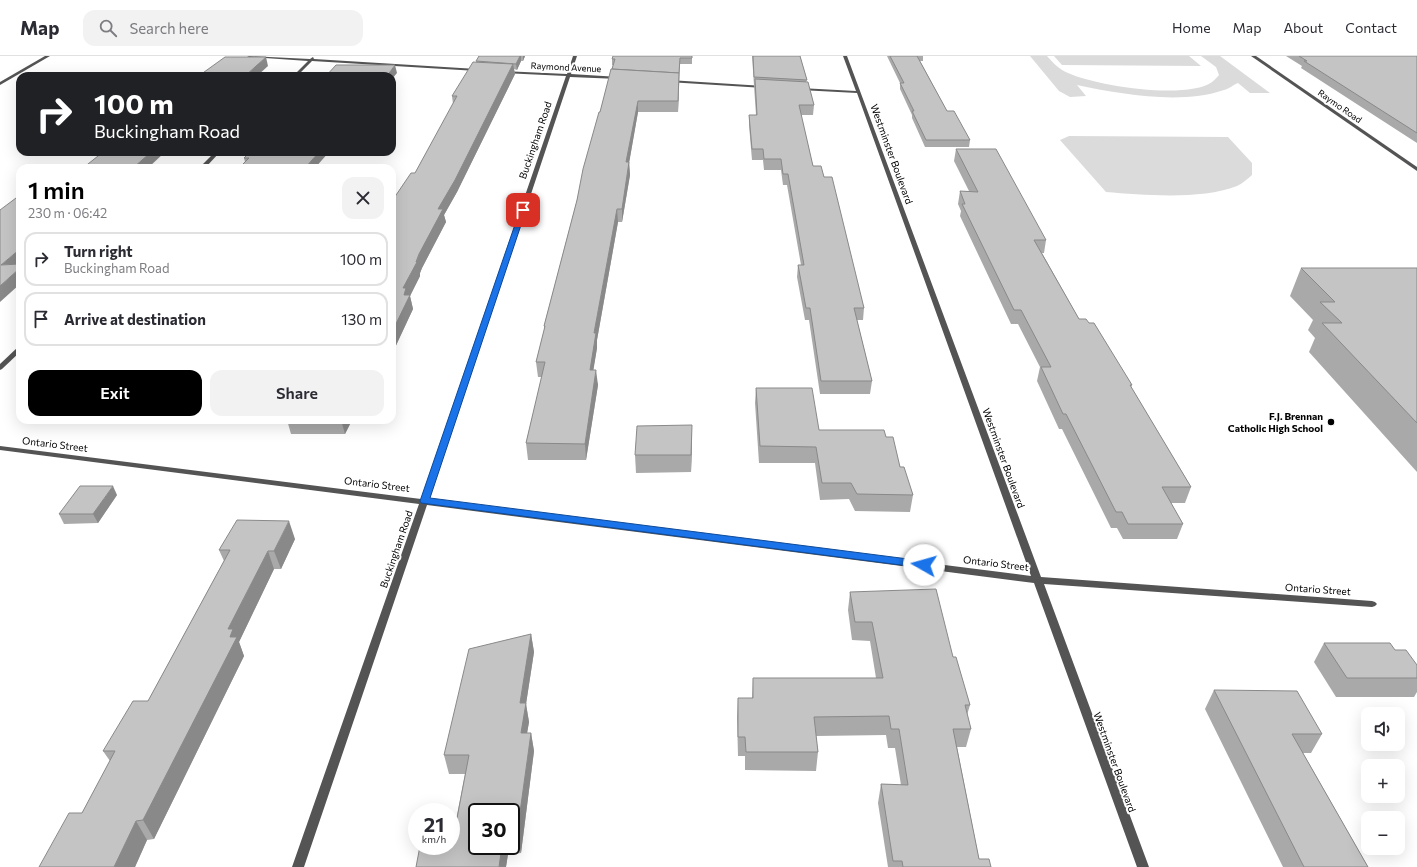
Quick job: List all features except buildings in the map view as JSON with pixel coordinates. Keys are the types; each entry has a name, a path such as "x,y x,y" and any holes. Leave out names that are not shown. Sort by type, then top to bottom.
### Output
{"street":[{"path":"21,72 48,56"},
{"path":"249,56 483,70"},
{"path":"299,72 315,56"},
{"name":"Buckingham Road","path":"298,867 575,56"},
{"name":"Westminster Boulevard","path":"845,56 1143,867"},
{"name":"Raymo Road","path":"1253,56 1417,169"},
{"name":"Raymond Avenue","path":"499,71 626,79"},
{"path":"0,84 16,75"},
{"path":"665,81 767,87"},
{"path":"798,89 858,92"},
{"path":"206,164 214,156"},
{"path":"0,368 16,352"},
{"name":"Ontario Street","path":"0,448 1038,580 1372,604"}],"shaded area":[{"path":"1030,56 1047,56 1062,70 1068,73 1099,82 1141,89 1183,90 1200,87 1212,82 1219,75 1216,67 1201,56 1220,56 1270,93 1250,93 1238,83 1226,89 1189,97 1150,96 1112,92 1077,85 1086,96 1070,97 1059,91"},
{"path":"1054,56 1189,56 1201,66 1062,65"},
{"path":"1069,136 1228,137 1252,163 1252,175 1237,186 1223,190 1190,195 1106,192 1060,140"}],"place":[{"name":"F.J. Brennan Catholic High School","path":"1331,422"}],"route":[{"path":"523,210 424,501 924,565"}]}
